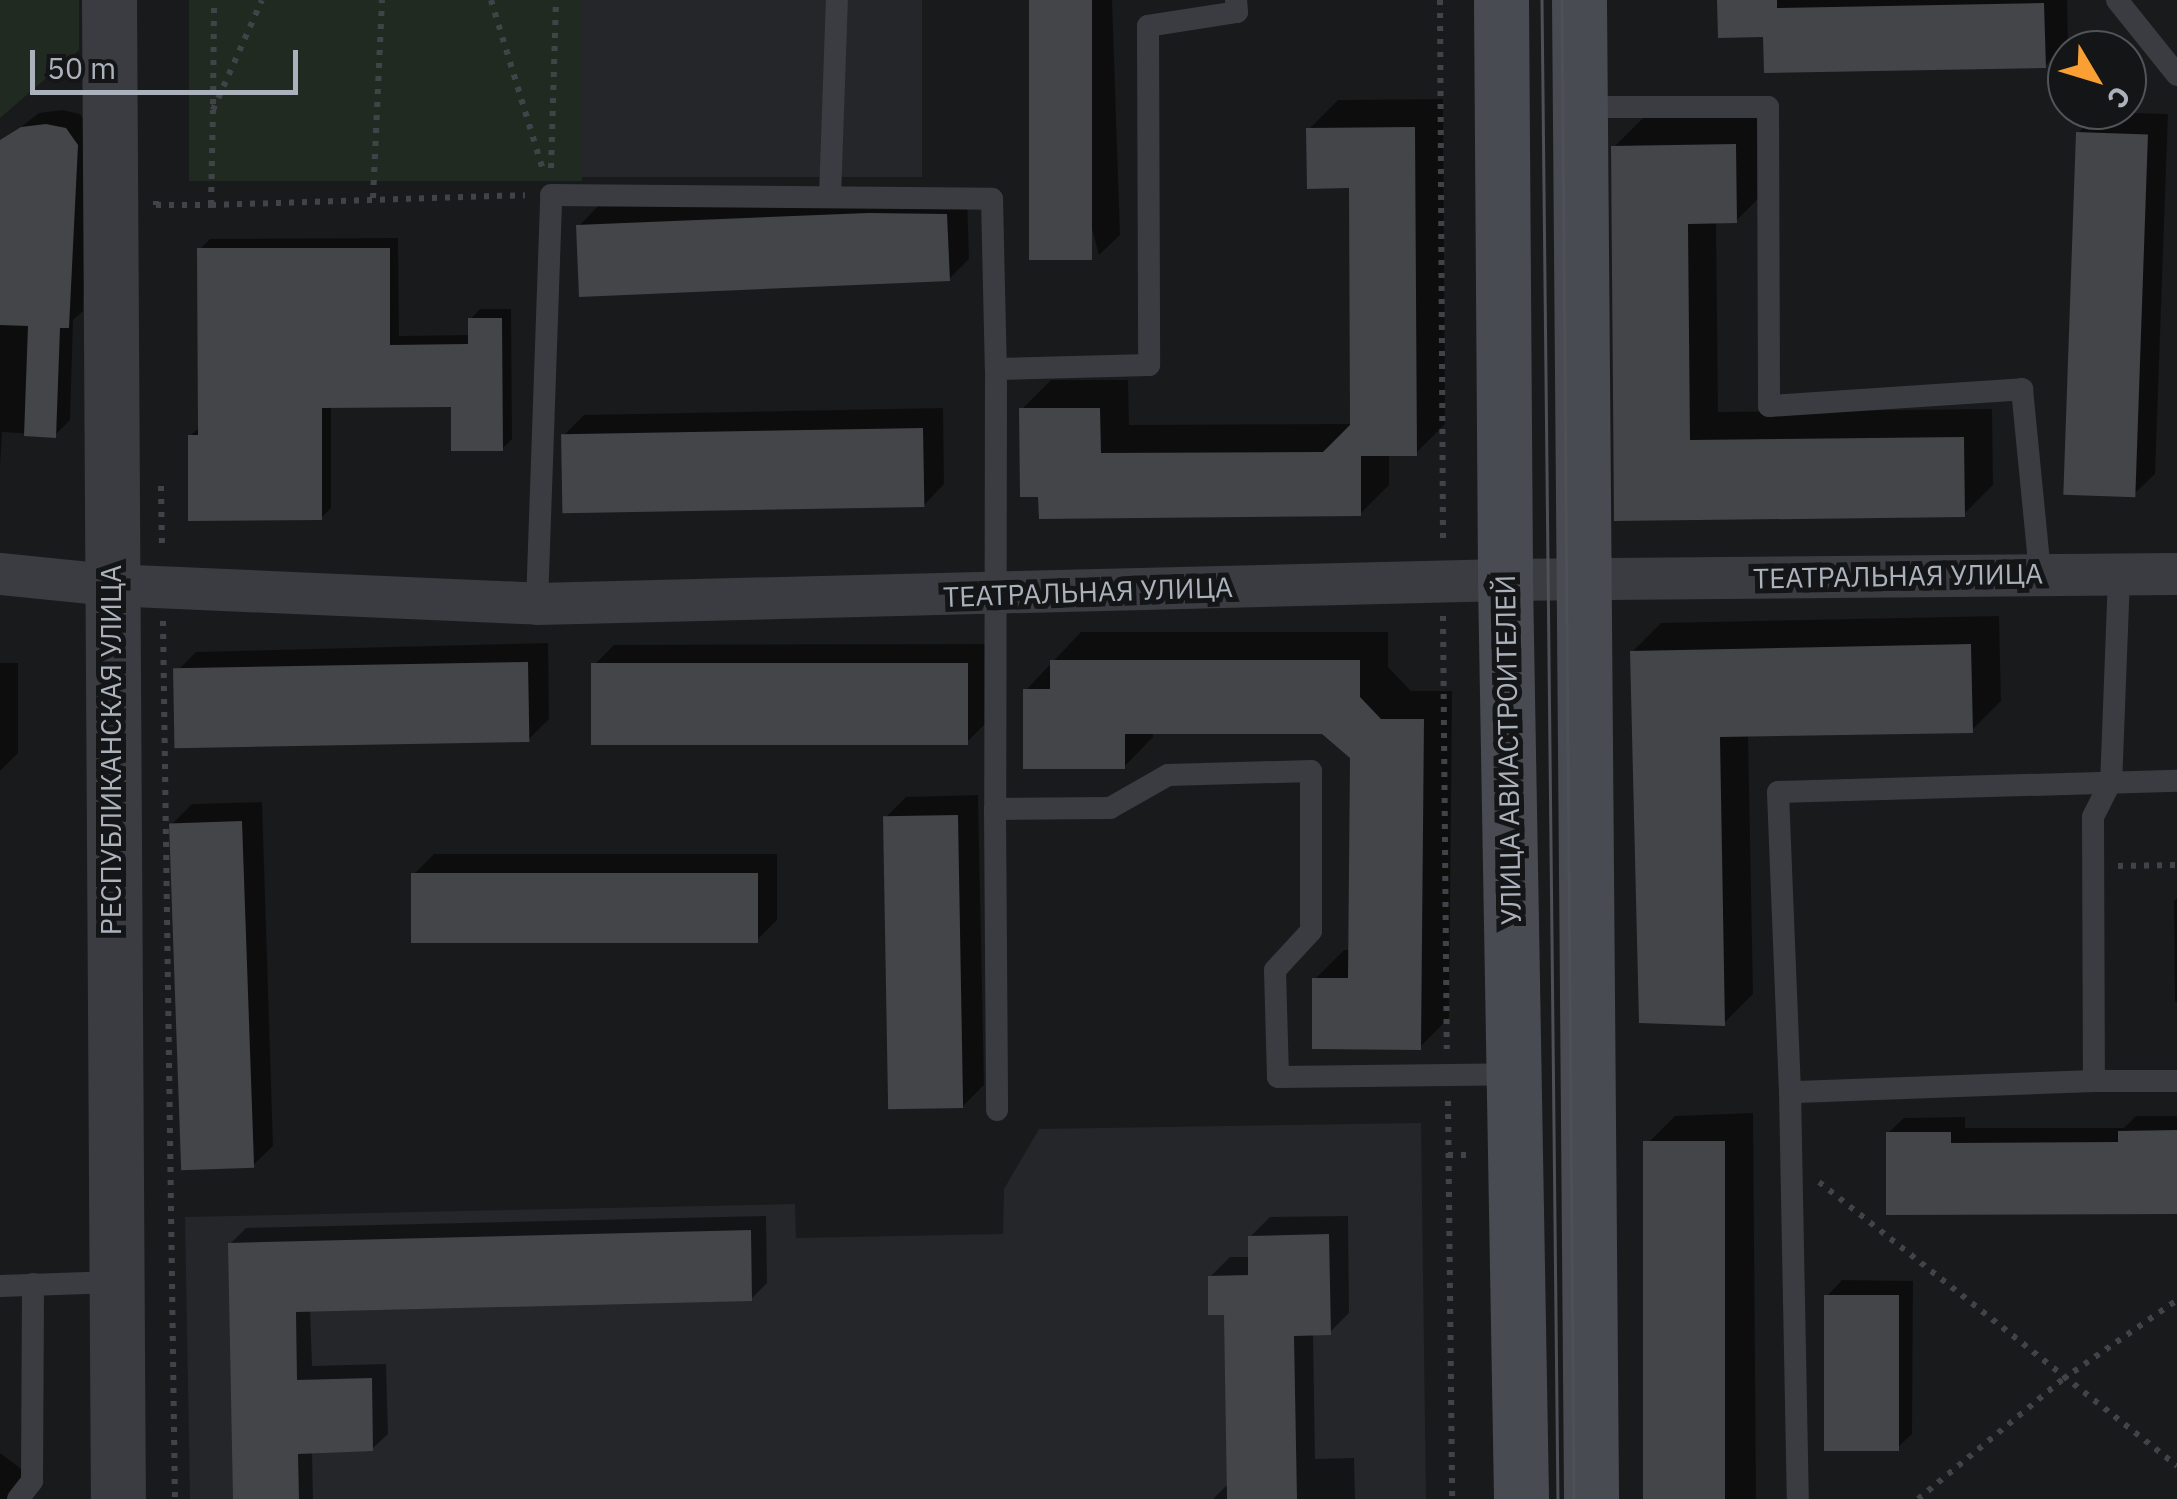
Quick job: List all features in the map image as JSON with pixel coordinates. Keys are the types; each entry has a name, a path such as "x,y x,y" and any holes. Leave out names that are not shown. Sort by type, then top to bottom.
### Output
{"main road":[{"name":"УЛИЦА АВИАСТРОИТЕЛЕЙ","path":"1500,0 1504,580 1520,1499"},
{"path":"1579,0 1591,1499"}],"street":[{"name":"РЕСПУБЛИКАНСКАЯ УЛИЦА","path":"108,0 136,586 115,1282 118,1499"},
{"name":"ТЕАТРАЛЬНАЯ УЛИЦА","path":"0,574 136,586 536,604 1504,580 2040,573 2118,578 2177,574"}],"lane":[{"path":"830,197 837,0"},
{"path":"996,369 1149,365 1148,26 1236,12 1236,0"},
{"path":"2117,0 2177,75"},
{"path":"1580,107 1768,107 1769,406 2022,388 2040,573"},
{"path":"536,604 551,195 992,199 996,369 997,1110"},
{"path":"2094,1080 2093,818 2111,781 2118,578"},
{"path":"995,809 1110,808 1168,774 1311,771 1311,931 1275,970 1278,1077 1514,1074"},
{"path":"1798,1499 1790,1092 1778,792 2177,781"},
{"path":"1790,1092 2094,1080 2177,1081"},
{"path":"0,1286 115,1282"},
{"path":"18,1499 32,1481 33,1284"}],"path":[{"path":"210,205 214,0"},
{"path":"213,110 262,0"},
{"path":"373,198 382,0"},
{"path":"491,0 551,195"},
{"path":"551,195 556,0"},
{"path":"1440,0 1452,1499"},
{"path":"156,186 156,224"},
{"path":"156,205 551,195"},
{"path":"160,473 136,586 176,1499"},
{"path":"2094,866 2177,865"},
{"path":"1791,1160 2062,1379 2177,1466"},
{"path":"1918,1499 2062,1379 2177,1300"}],"shaded area":[{"path":"0,0 79,0 79,50 0,118"},
{"path":"189,0 582,0 582,181 189,181"},
{"path":"582,0 922,0 922,177 582,177"},
{"path":"1421,1123 1426,1499 190,1499 185,1217 795,1204 796,1238 1003,1234 1004,1189 1039,1129"}],"building":[{"path":"1029,0 1092,0 1092,260 1029,260"},
{"path":"1717,0 1777,0 1777,8 2044,3 2046,68 1764,73 1763,37 1718,38"},
{"path":"46,124 66,128 78,145 69,328 60,328 56,438 24,436 28,326 0,325 0,140 21,127"},
{"path":"1415,127 1417,456 1361,456 1361,516 1039,519 1038,497 1020,497 1019,408 1100,408 1101,453 1323,452 1350,425 1349,188 1307,189 1306,128"},
{"path":"2076,132 2148,135 2135,497 2063,495"},
{"path":"1736,144 1737,223 1688,224 1690,440 1964,437 1965,517 1614,521 1611,146"},
{"path":"868,213 947,214 950,281 579,297 576,225"},
{"path":"197,248 390,248 390,345 468,344 468,318 502,318 503,451 451,451 451,407 322,408 322,520 188,521 188,435 198,435"},
{"path":"923,428 924,507 562,513 561,434"},
{"path":"1971,644 1973,733 1720,737 1725,1026 1639,1023 1630,651"},
{"path":"1050,660 1360,660 1360,697 1381,719 1424,719 1421,1050 1312,1049 1312,978 1348,978 1350,758 1322,734 1125,734 1125,769 1023,769 1023,689 1050,689"},
{"path":"528,662 529,742 174,748 173,668"},
{"path":"591,663 968,663 968,745 591,745"},
{"path":"958,815 963,1108 888,1109 883,816"},
{"path":"242,821 254,1168 181,1170 169,824"},
{"path":"411,873 758,873 758,943 411,943"},
{"path":"2177,1130 2177,1214 1886,1215 1886,1132 1951,1132 1951,1143 2118,1142 2118,1131"},
{"path":"1643,1141 1725,1141 1725,1499 1643,1499"},
{"path":"751,1230 752,1301 296,1312 297,1380 372,1378 373,1451 298,1454 299,1499 233,1499 228,1243"},
{"path":"1329,1234 1331,1335 1294,1336 1297,1499 1227,1499 1224,1315 1208,1315 1208,1276 1248,1275 1248,1236"},
{"path":"1824,1295 1899,1295 1899,1451 1824,1451"}],"tram line":[{"path":"1542,0 1558,1499"},
{"path":"1562,0 1574,1499"}]}
